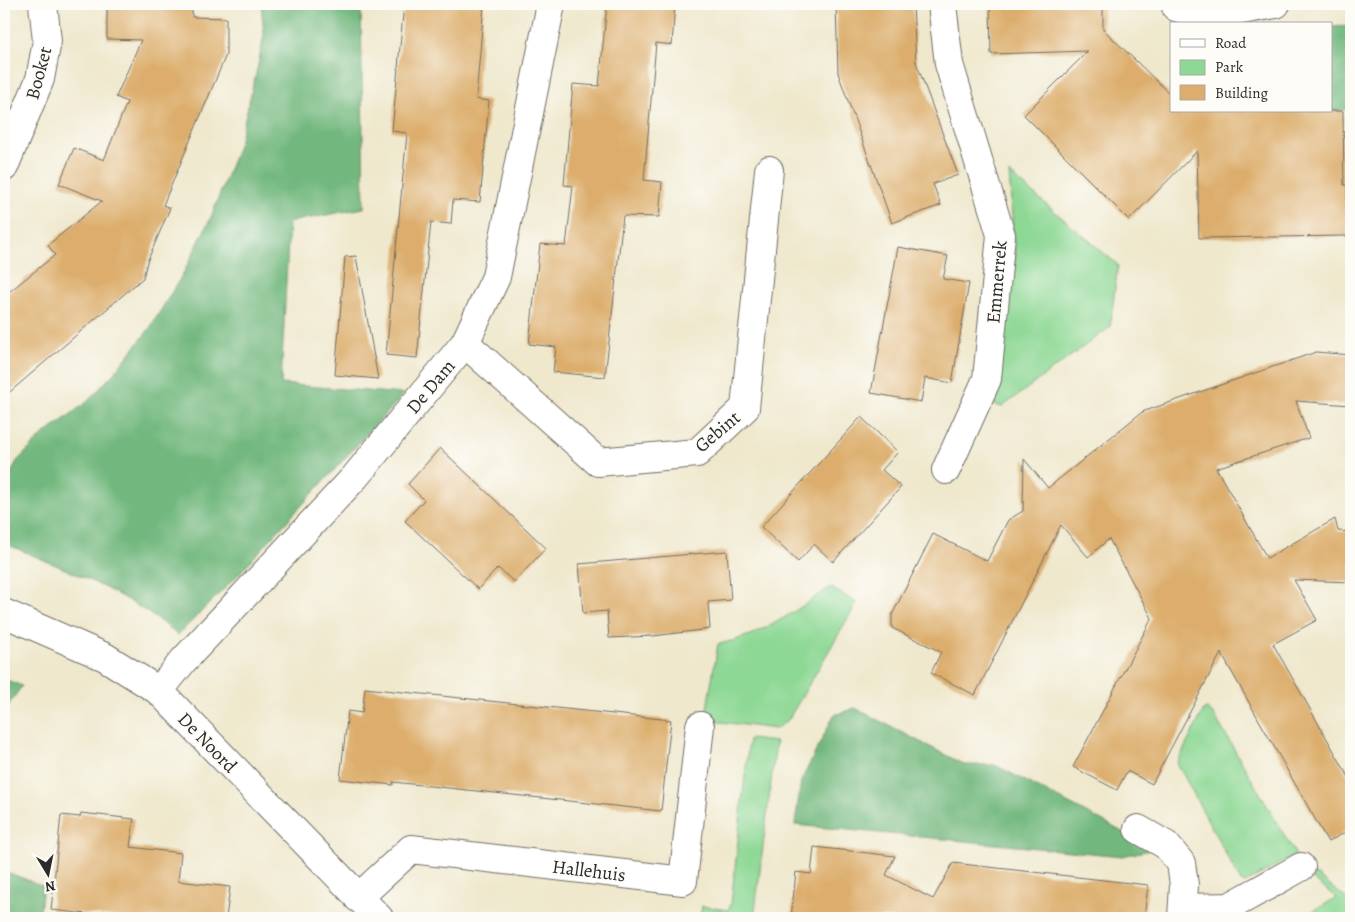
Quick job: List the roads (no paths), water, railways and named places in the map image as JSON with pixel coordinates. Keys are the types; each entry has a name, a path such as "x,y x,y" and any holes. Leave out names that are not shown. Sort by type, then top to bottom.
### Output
{"street":[{"name":"Booket","path":"4,167 40,79 47,41 43,4"},
{"name":"De Dam","path":"159,691 183,661 355,477 465,343 496,277 551,4"},
{"name":"Emmerrek","path":"942,4 949,64 1001,235 986,379 946,470"},
{"path":"1175,4 1176,7 1208,16 1276,4"},
{"name":"Gebint","path":"465,343 598,462 697,453 745,408 769,170"},
{"name":"De Noord","path":"4,613 105,657 159,691 379,918"},
{"name":"Hallehuis","path":"358,898 411,848 683,881 700,726"},
{"path":"1138,829 1166,845 1181,863 1183,913 1229,907 1301,868"}]}
